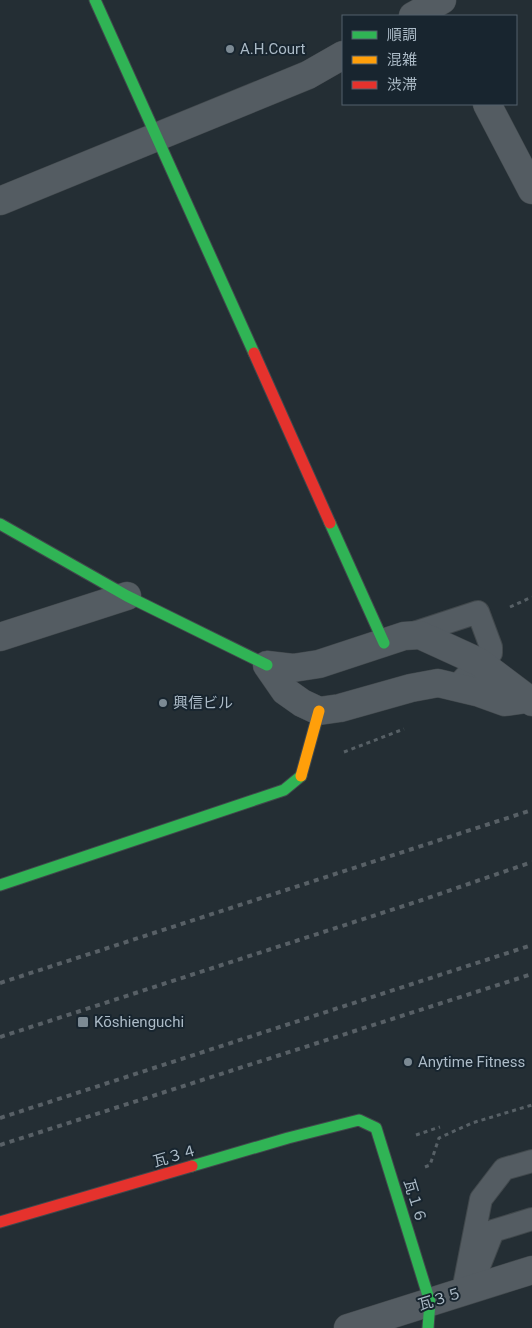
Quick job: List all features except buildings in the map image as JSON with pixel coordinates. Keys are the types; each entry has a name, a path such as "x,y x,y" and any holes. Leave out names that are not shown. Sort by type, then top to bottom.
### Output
{"street":[{"path":"95,0 156,136 394,639"},
{"path":"0,201 308,75 342,56"},
{"path":"488,105 532,190"},
{"path":"0,524 127,596 267,665 293,668 319,664 394,639 420,635 479,662 529,701"},
{"path":"0,637 127,596"},
{"path":"267,665 285,691 302,703 320,711 340,708 411,688 438,683 480,693 505,702 529,701"},
{"path":"0,885 284,790 302,774 320,711"},
{"name":"瓦３４","path":"0,1222 278,1141 359,1120"},
{"name":"瓦１６","path":"359,1120 376,1128 429,1315"},
{"name":"瓦３５","path":"348,1328 429,1315 467,1290 532,1270"}],"lane":[{"path":"394,639 478,612 491,647 491,653 479,662 456,687"},
{"path":"467,1290 481,1199 504,1169 532,1161"},
{"path":"467,1290 493,1231 532,1219"}],"path":[{"path":"508,609 532,597"},
{"path":"336,755 406,728"},
{"path":"440,1138 472,1123 532,1105"}],"railway":[{"path":"0,983 532,810"},
{"path":"0,1037 422,900 532,862"},
{"path":"0,1118 532,945"},
{"path":"0,1145 532,974"}],"traffic: fast":[{"path":"95,0 254,353"},
{"path":"330,523 384,643"},
{"path":"0,524 127,596 267,665"},
{"path":"0,885 284,790 301,776"},
{"path":"192,1166 288,1138 359,1120 376,1128 430,1302 428,1328"}],"traffic: slow":[{"path":"301,776 319,711"}],"traffic: jam":[{"path":"254,353 330,523"},
{"path":"0,1222 192,1166"}],"place":[{"name":"A.H.Court","path":"230,49"},
{"name":"興信ビル","path":"163,703"},
{"name":"Kōshienguchi","path":"83,1022"},
{"name":"Anytime Fitness","path":"408,1062"}]}
